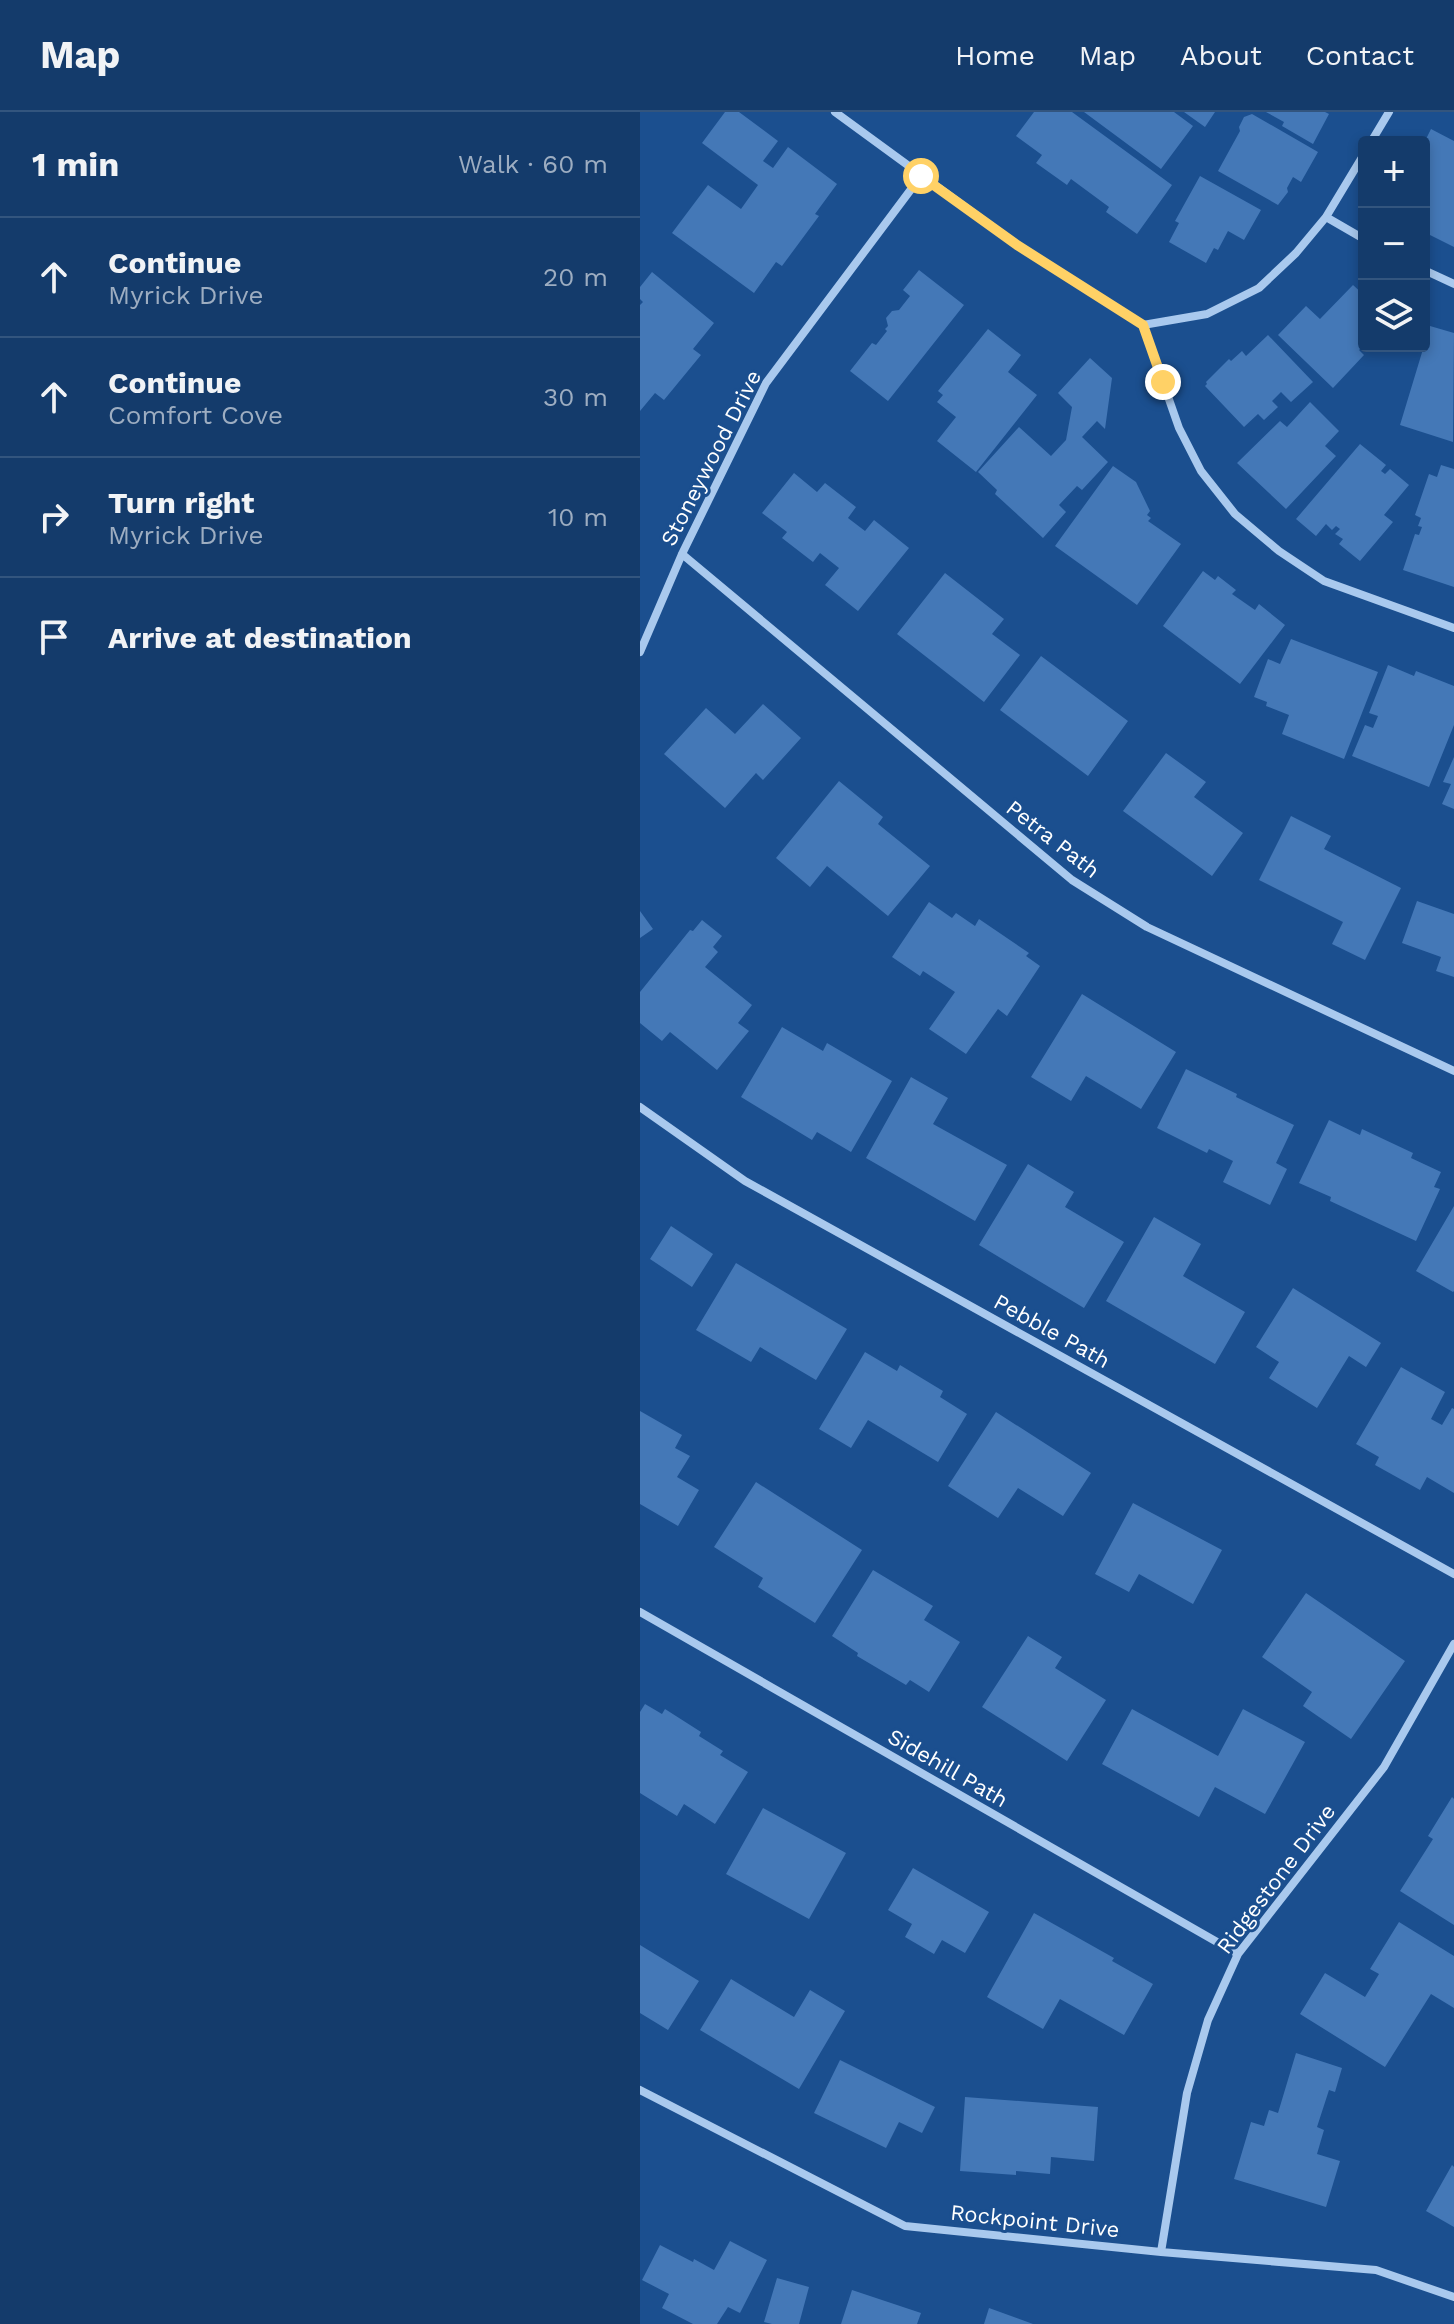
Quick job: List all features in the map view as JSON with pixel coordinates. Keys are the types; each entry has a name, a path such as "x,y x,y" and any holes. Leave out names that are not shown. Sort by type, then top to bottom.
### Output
{"street":[{"path":"835,112 1017,245 1143,325 1179,428 1201,471 1235,514 1279,551 1324,581 1454,628"},
{"path":"1375,136 1389,112"},
{"path":"1143,325 1207,314 1259,288 1296,253 1326,217 1358,164"},
{"name":"Stoneywood Drive","path":"640,652 682,554 766,383 921,176"},
{"path":"1326,217 1358,236"},
{"path":"1430,273 1454,284"},
{"name":"Petra Path","path":"682,554 1072,880 1147,927 1454,1071"},
{"name":"Pebble Path","path":"640,1107 745,1181 1454,1574"},
{"name":"Sidehill Path","path":"640,1612 1238,1954"},
{"name":"Ridgestone Drive","path":"1161,2252 1187,2093 1208,2020 1238,1954 1384,1767 1454,1644"},
{"name":"Rockpoint Drive","path":"640,2090 905,2226 1376,2270 1454,2297"}],"building":[{"path":"725,112 739,112 778,141 763,161 773,168 788,147 837,184 815,214 819,216 782,266 776,262 754,293 672,233 708,185 741,209 758,185 702,143"},
{"path":"1034,112 1072,112 1172,185 1137,234 1106,212 1109,207 1071,179 1067,185 1036,163 1042,155 1016,136"},
{"path":"1084,112 1174,112 1193,126 1161,169"},
{"path":"1184,112 1215,112 1205,127"},
{"path":"1266,112 1329,114 1313,144 1282,126 1284,122"},
{"path":"1252,114 1318,152 1301,182 1293,177 1288,192 1278,205 1218,171 1240,131 1244,117"},
{"path":"1431,129 1454,141 1454,247 1430,235 1430,136 1428,136"},
{"path":"1200,176 1261,210 1244,240 1228,231 1218,250 1214,248 1206,263 1169,242 1179,223 1175,221"},
{"path":"919,270 964,305 888,401 850,371 872,343 876,345 887,331 886,318 892,311 899,310 910,296 903,290"},
{"path":"652,272 714,323 693,349 701,355 664,400 655,393 640,411 640,305 643,302 640,287"},
{"path":"1353,285 1358,290 1358,352 1364,355 1333,388 1278,335 1306,306 1320,319"},
{"path":"1430,326 1454,333 1453,442 1400,425 1422,352 1430,352"},
{"path":"988,329 1021,355 1008,372 1037,395 976,472 937,441 956,417 937,402 943,395 938,391"},
{"path":"1268,335 1313,382 1291,402 1281,392 1272,401 1278,407 1264,420 1258,414 1244,427 1205,386 1206,382 1229,359 1231,361 1242,351 1246,356"},
{"path":"1090,358 1112,378 1105,429 1097,421 1082,437 1108,462 1082,490 1077,486 1059,505 1066,512 1043,538 995,494 997,490 978,472 1019,427 1051,456 1066,440 1072,407 1058,393"},
{"path":"1310,402 1339,431 1325,446 1336,456 1286,509 1237,463 1280,421 1287,427"},
{"path":"1360,444 1386,465 1381,471 1385,474 1390,469 1409,485 1384,515 1393,522 1360,561 1339,544 1343,539 1335,534 1340,529 1336,526 1332,530 1326,524 1316,536 1296,519"},
{"path":"1441,465 1454,469 1454,587 1403,570 1415,534 1419,535 1422,527 1418,526 1421,518 1415,515 1429,474 1437,477"},
{"path":"1113,466 1136,482 1150,511 1148,521 1181,544 1137,605 1055,546"},
{"path":"794,473 817,492 825,483 856,507 848,518 865,531 874,520 909,548 858,611 825,585 839,568 820,553 813,562 782,538 787,532 762,513"},
{"path":"1203,571 1215,580 1218,576 1236,590 1232,594 1255,610 1259,604 1285,625 1240,684 1163,626"},
{"path":"945,573 1004,619 992,634 1020,655 984,702 897,634"},
{"path":"1291,639 1378,672 1344,759 1282,734 1289,715 1266,706 1267,702 1254,697 1268,659 1280,664"},
{"path":"1041,656 1128,721 1088,776 1000,710"},
{"path":"1388,665 1414,676 1416,671 1454,686 1454,725 1429,787 1352,756 1365,725 1373,728 1378,716 1369,713"},
{"path":"763,704 801,738 763,780 756,773 725,808 664,754 706,708 735,734"},
{"path":"1166,753 1206,782 1194,797 1243,833 1212,876 1123,811"},
{"path":"1454,757 1454,809 1442,804 1451,784 1443,782"},
{"path":"839,781 883,817 878,824 930,866 888,916 827,866 810,887 776,858"},
{"path":"1291,816 1331,836 1324,849 1401,888 1365,960 1332,944 1343,922 1259,880"},
{"path":"1417,901 1454,914 1454,977 1436,971 1441,957 1402,943"},
{"path":"929,902 952,918 956,913 975,926 979,919 1029,953 1026,956 1040,966 1007,1016 998,1009 966,1054 929,1029 955,992 923,971 920,976 892,957"},
{"path":"640,911 653,929 640,938"},
{"path":"702,920 722,936 713,947 718,952 705,967 752,1005 738,1023 749,1031 717,1070 670,1032 662,1041 640,1023 640,992 690,930 693,931"},
{"path":"1082,994 1176,1052 1141,1109 1086,1076 1071,1101 1031,1077"},
{"path":"782,1027 823,1051 827,1043 892,1081 851,1152 817,1132 812,1140 741,1097"},
{"path":"1186,1069 1294,1125 1276,1163 1287,1169 1270,1205 1223,1182 1233,1161 1209,1149 1207,1153 1157,1128"},
{"path":"911,1077 948,1098 933,1124 1007,1165 975,1221 866,1158"},
{"path":"1329,1120 1360,1135 1362,1129 1413,1153 1411,1158 1441,1172 1434,1187 1440,1189 1416,1241 1299,1183"},
{"path":"1028,1164 1074,1192 1065,1207 1124,1242 1084,1308 979,1245"},
{"path":"1454,1206 1454,1291 1453,1292 1416,1271"},
{"path":"1154,1217 1201,1244 1183,1276 1245,1312 1215,1364 1106,1301"},
{"path":"671,1226 713,1254 692,1287 650,1259"},
{"path":"736,1263 847,1329 816,1380 760,1347 751,1362 696,1330"},
{"path":"1293,1288 1381,1343 1366,1367 1349,1356 1317,1408 1269,1378 1279,1362 1256,1347"},
{"path":"865,1352 897,1371 900,1365 943,1391 940,1397 967,1414 938,1462 868,1420 851,1448 819,1429"},
{"path":"1401,1367 1445,1392 1431,1419 1442,1425 1454,1409 1454,1493 1427,1477 1420,1490 1375,1465 1379,1457 1356,1444"},
{"path":"640,1411 682,1435 675,1448 690,1456 677,1477 699,1490 678,1526 640,1504"},
{"path":"996,1412 1091,1473 1063,1516 1018,1488 998,1518 948,1486"},
{"path":"756,1482 862,1550 815,1623 758,1587 763,1578 714,1547"},
{"path":"1133,1503 1222,1550 1193,1604 1139,1574 1129,1592 1095,1574"},
{"path":"873,1570 933,1606 924,1620 960,1642 929,1692 910,1680 906,1685 857,1656 858,1653 832,1636"},
{"path":"1306,1593 1405,1661 1351,1739 1303,1706 1312,1692 1262,1657"},
{"path":"1028,1636 1062,1657 1055,1668 1106,1700 1067,1761 982,1707"},
{"path":"645,1704 662,1714 665,1709 701,1732 699,1736 723,1751 720,1755 748,1772 715,1824 684,1804 677,1816 640,1793 640,1712"},
{"path":"1132,1709 1218,1756 1243,1709 1305,1742 1265,1814 1215,1787 1199,1817 1102,1764"},
{"path":"1452,1797 1454,1925 1400,1891 1433,1839 1428,1836"},
{"path":"763,1808 846,1853 809,1919 726,1874"},
{"path":"913,1868 989,1912 965,1953 942,1940 934,1954 905,1937 912,1924 888,1910"},
{"path":"1034,1913 1153,1984 1124,2035 1060,1999 1043,2029 987,1997"},
{"path":"1399,1922 1454,1956 1454,2008 1431,1994 1385,2067 1300,2014 1325,1973 1365,1997 1379,1974 1370,1969"},
{"path":"640,1945 699,1981 668,2030 640,2013"},
{"path":"731,1979 794,2017 810,1990 845,2011 799,2089 700,2030"},
{"path":"1296,2053 1342,2068 1335,2092 1329,2090 1317,2127 1324,2130 1317,2154 1340,2161 1326,2207 1234,2179 1251,2122 1264,2126 1269,2110 1278,2113"},
{"path":"840,2060 935,2107 922,2133 899,2122 886,2148 814,2113"},
{"path":"965,2097 1098,2107 1094,2161 1051,2157 1050,2174 960,2171"},
{"path":"1452,2165 1454,2167 1454,2227 1426,2211"},
{"path":"730,2241 767,2260 740,2313 728,2307 717,2324 693,2324 662,2308 669,2294 642,2280 660,2245 714,2270"},
{"path":"777,2278 809,2287 799,2324 764,2322"},
{"path":"852,2290 921,2313 917,2324 841,2324"},
{"path":"989,2308 1033,2324 984,2324"}],"route":[{"path":"921,176 1017,245 1143,325 1163,382"}]}
